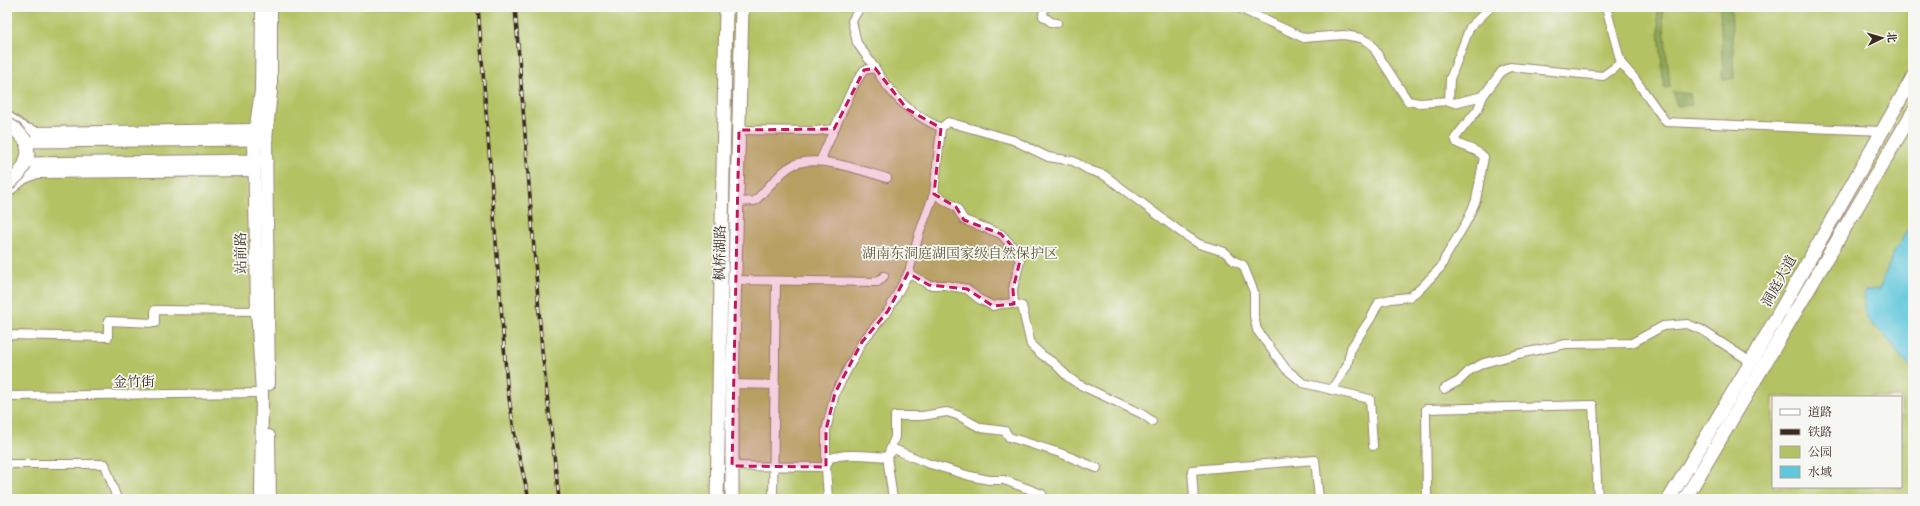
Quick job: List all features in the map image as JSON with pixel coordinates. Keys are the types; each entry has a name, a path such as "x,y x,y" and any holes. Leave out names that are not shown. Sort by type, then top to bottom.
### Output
{"main road":[{"name":"站前路","path":"261,499 262,394 257,311 262,7"},
{"name":"站前路","path":"259,135 271,92 271,7"},
{"name":"枫桥湖路","path":"717,499 726,7"},
{"name":"枫桥湖路","path":"732,499 732,384 742,7"},
{"name":"洞庭大道","path":"1669,499 1751,362 1913,77"},
{"path":"1685,499 1913,112"},
{"path":"7,124 15,129 26,141 28,153 25,164 19,174 7,185"},
{"path":"26,141 259,135"},
{"path":"25,164 259,164"},
{"name":"站前路","path":"259,164 270,499"}],"street":[{"path":"860,7 852,21 857,43 882,79 907,109 942,128"},
{"path":"1044,7 1042,16 1051,22 1057,23"},
{"path":"1236,7 1304,38 1344,35 1361,38 1371,44 1408,101 1419,103 1449,101 1454,103 1483,96"},
{"path":"1449,101 1450,79 1470,27 1491,7"},
{"path":"1606,7 1621,63 1635,79 1666,122 1882,131"},
{"path":"1330,390 1347,366 1351,348 1380,302 1391,298 1409,297 1420,289 1441,267 1468,219 1476,200 1484,157 1479,151 1467,148 1457,143 1455,138 1478,109 1483,96 1502,70 1510,67 1602,76 1621,63"},
{"path":"820,161 854,85 864,70 875,68"},
{"path":"7,116 24,128 36,132 259,135"},
{"path":"828,499 826,430 835,393 862,342 888,310 908,273 934,194 942,128 948,122 1013,140 1048,157 1073,161 1089,170 1104,175 1182,234 1199,244 1213,247 1225,252 1234,261 1243,265 1254,292 1254,316 1257,330 1266,343 1286,369 1303,383 1370,399 1373,446"},
{"path":"739,130 815,131 834,129"},
{"path":"737,202 756,201 789,167 811,161 820,161 887,178"},
{"path":"7,192 23,179 37,173 259,164"},
{"path":"934,194 956,207 964,220 1001,234 1013,247 1020,261 1013,289 1014,304"},
{"path":"908,273 929,285 944,285 967,289 993,306 1003,303 1022,306 1031,345 1042,355 1054,363 1068,377 1078,384 1136,411 1152,421"},
{"path":"735,280 878,282 884,276"},
{"path":"773,499 776,281"},
{"path":"7,335 108,337 108,322 155,323 155,310 257,311"},
{"path":"1444,389 1459,381 1470,370 1484,363 1539,349 1566,344 1632,343 1663,326 1681,324 1687,324 1702,330 1751,362"},
{"path":"732,384 775,385"},
{"name":"金竹街","path":"7,396 262,394"},
{"path":"1427,499 1426,409 1593,405 1598,499"},
{"path":"893,499 887,456 895,437 895,416 922,416 947,412 957,415 981,428 1006,431 1009,437 1060,453 1097,468"},
{"path":"826,467 829,459 834,456 887,456 894,449 927,463 970,476 989,480 1004,480 1042,494"},
{"path":"1194,499 1192,470 1316,460 1319,499"},
{"path":"7,464 105,464 117,499"},
{"path":"732,466 826,467"}],"highlighted area":[{"path":"875,68 907,109 941,128 934,194 956,207 964,220 1001,234 1013,247 1020,261 1013,289 1014,304 993,306 967,289 929,285 908,273 888,311 862,342 835,393 826,430 826,467 732,466 739,130 834,129 864,70"}],"green space":[{"name":"湖南东洞庭湖国家级自然保护区","path":"7,7 1913,7 1913,499 7,499"},
{"path":"1657,7 1662,7 1670,87 1664,88"},
{"path":"1720,7 1731,7 1734,78 1723,80"},
{"path":"1673,92 1690,94 1692,105 1677,106"}],"water":[{"path":"1913,223 1913,369 1904,361 1883,334 1870,322 1865,313 1864,304 1865,291 1879,289 1895,250"}],"railway":[{"path":"478,7 507,385 516,443 529,499"},
{"path":"515,7 542,350 559,499"}]}
